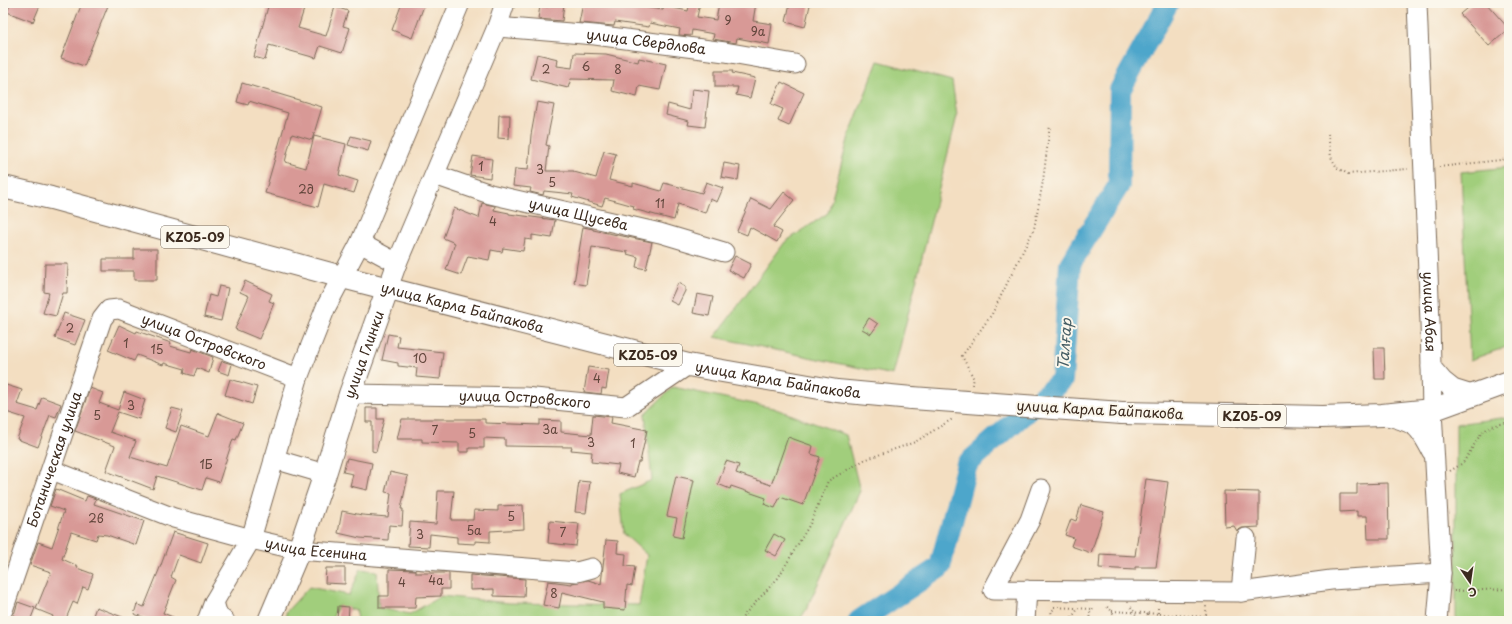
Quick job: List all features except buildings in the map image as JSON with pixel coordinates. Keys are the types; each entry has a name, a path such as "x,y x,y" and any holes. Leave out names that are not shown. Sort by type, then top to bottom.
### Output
{"main road":[{"name":"улица Карла Байпакова","path":"3,187 51,198 342,277 688,365 837,391 912,398 1122,413 1322,417 1382,415"},
{"name":"улица Глинки","path":"269,621 299,550 350,394 388,288"},
{"name":"KZ05-09","path":"1382,415 1432,410 1509,382"}],"street":[{"path":"208,621 214,602 251,539 298,378 326,307 360,243 460,3"},
{"name":"улица Глинки","path":"388,288 397,263 498,27 505,3"},
{"name":"улица Абая","path":"1418,3 1432,410 1440,582 1438,621"},
{"name":"улица Свердлова","path":"498,27 595,35 726,52 795,64"},
{"name":"улица Щусева","path":"435,175 490,194 660,233 724,252"},
{"path":"360,243 397,263"},
{"name":"улица Островского","path":"109,310 119,309 298,378"},
{"name":"Ботаническая улица","path":"3,610 52,470 102,319 109,310"},
{"name":"улица Островского","path":"350,394 524,397 626,407 688,365"},
{"path":"1431,366 1443,381 1453,389 1472,395"},
{"path":"1382,415 1410,422 1421,431 1435,458"},
{"path":"274,459 325,474"},
{"name":"улица Есенина","path":"52,470 174,518 251,539 299,550 577,572 592,568"},
{"path":"1041,489 1030,520 993,590 1026,606 1207,591 1241,592 1330,580 1440,582"},
{"path":"1241,592 1246,538"},
{"path":"214,602 218,616 225,621"}],"path":[{"path":"1328,134 1330,157 1337,168 1348,174 1383,170 1424,169 1509,159"},
{"path":"1436,481 1463,463 1482,432 1492,426 1509,422"},
{"path":"1440,582 1509,589"},
{"path":"1206,621 1207,591"},
{"path":"1026,606 1093,610 1090,613 1089,621"},
{"path":"1053,621 1051,611 1057,608"},
{"path":"1115,621 1112,611 1206,616"},
{"path":"1147,613 1150,616 1151,621"}],"green space":[{"path":"878,61 952,81 957,116 893,375 715,337 785,242 828,213 849,136"},
{"path":"1509,167 1509,346 1470,360 1461,172"},
{"path":"673,387 773,408 846,435 860,491 806,610 799,621 356,621 357,611 338,606 331,621 286,621 286,612 309,587 349,595 361,569 377,571 379,608 410,614 441,596 509,603 639,605 647,555 624,534 620,494 652,480 645,414"},
{"path":"1509,417 1509,621 1456,621 1456,424"}],"waterway":[{"name":"Талғар","path":"859,621 940,567 967,464 1062,380 1070,264 1119,185 1120,90 1168,3"}]}
